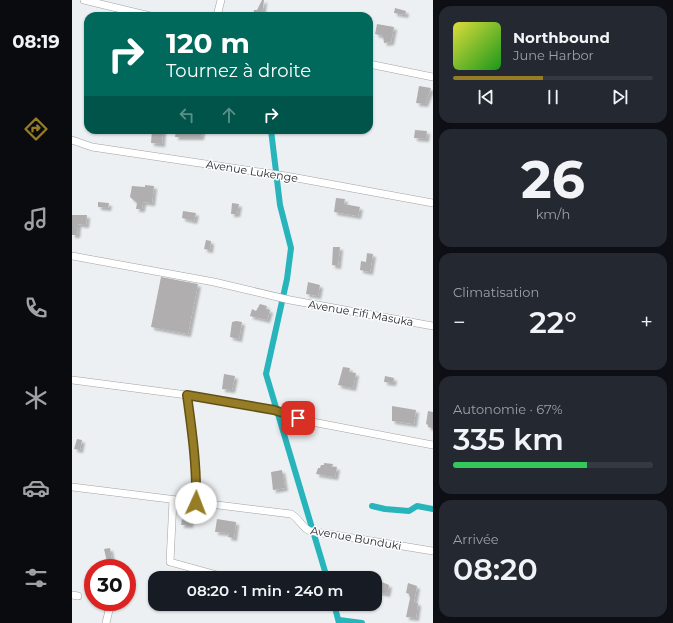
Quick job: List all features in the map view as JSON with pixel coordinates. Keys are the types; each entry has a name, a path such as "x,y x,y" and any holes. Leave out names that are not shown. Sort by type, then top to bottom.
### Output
{"street":[{"path":"84,0 134,12"},
{"path":"218,12 221,0"},
{"path":"373,65 433,77"},
{"name":"Avenue Lukenge","path":"72,140 92,147 286,176 433,203"},
{"name":"Avenue Fifi Masuka","path":"72,256 214,282 290,300 433,326"},
{"path":"72,380 187,395 274,410 307,421 433,445"},
{"path":"187,395 195,447 197,476 196,503"},
{"name":"Avenue Bunduki","path":"72,486 291,514 297,517 307,530 314,532 433,552"},
{"path":"173,500 170,562 203,571"},
{"path":"106,623 109,611"}],"building":[{"path":"262,0 264,0 262,12 254,12 254,10 257,10"},
{"path":"395,8 406,11 405,15 394,13"},
{"path":"377,24 394,27 391,42 384,43 383,36 375,34"},
{"path":"419,86 431,88 425,104 416,103"},
{"path":"415,130 427,131 426,139 414,138"},
{"path":"152,134 163,134 162,144 151,143"},
{"path":"175,134 201,134 201,137 175,137"},
{"path":"145,185 154,186 152,203 143,202 142,209 136,209 137,203 130,197 132,186 145,187"},
{"path":"336,198 345,199 344,204 360,207 358,216 334,212"},
{"path":"98,202 109,203 108,208 98,207"},
{"path":"232,203 239,204 237,214 231,214"},
{"path":"183,211 196,213 194,221 182,218"},
{"path":"72,215 87,215 86,225 78,224 77,235 72,235"},
{"path":"206,240 211,241 210,250 204,249"},
{"path":"333,247 340,247 338,266 332,265"},
{"path":"367,253 373,254 370,272 360,270 361,261 366,262"},
{"path":"161,277 198,284 188,334 151,327"},
{"path":"308,282 320,285 318,296 306,294"},
{"path":"260,304 267,306 266,309 270,310 267,320 250,316 252,309 256,311"},
{"path":"232,322 242,322 239,339 230,337"},
{"path":"343,367 350,368 349,372 356,373 353,388 338,385"},
{"path":"224,374 235,376 232,390 222,389"},
{"path":"385,376 394,378 393,383 384,382"},
{"path":"392,406 416,410 414,424 392,421"},
{"path":"428,411 433,412 433,428 428,427 426,424"},
{"path":"77,439 82,440 80,450 74,449"},
{"path":"324,463 333,464 332,467 337,467 335,477 316,474 318,468 320,468 321,465 324,465"},
{"path":"282,470 285,488 273,490 271,472"},
{"path":"182,519 191,519 190,525 181,525"},
{"path":"217,519 236,522 234,538 228,537 229,533 215,532"},
{"path":"110,548 112,559 106,559 104,549"},
{"path":"382,582 389,585 387,594 382,593"},
{"path":"408,583 417,586 414,602 418,603 416,618 406,617 410,598 409,594 406,593"}],"waterway":[{"path":"271,134 280,205 291,248 287,279 266,374 325,571"},
{"path":"372,506 385,509 409,511 417,506 433,509"},
{"path":"336,611 339,623"},
{"path":"339,620 362,623"}],"route":[{"path":"196,503 197,476 195,447 187,395 274,410 298,418"}]}
